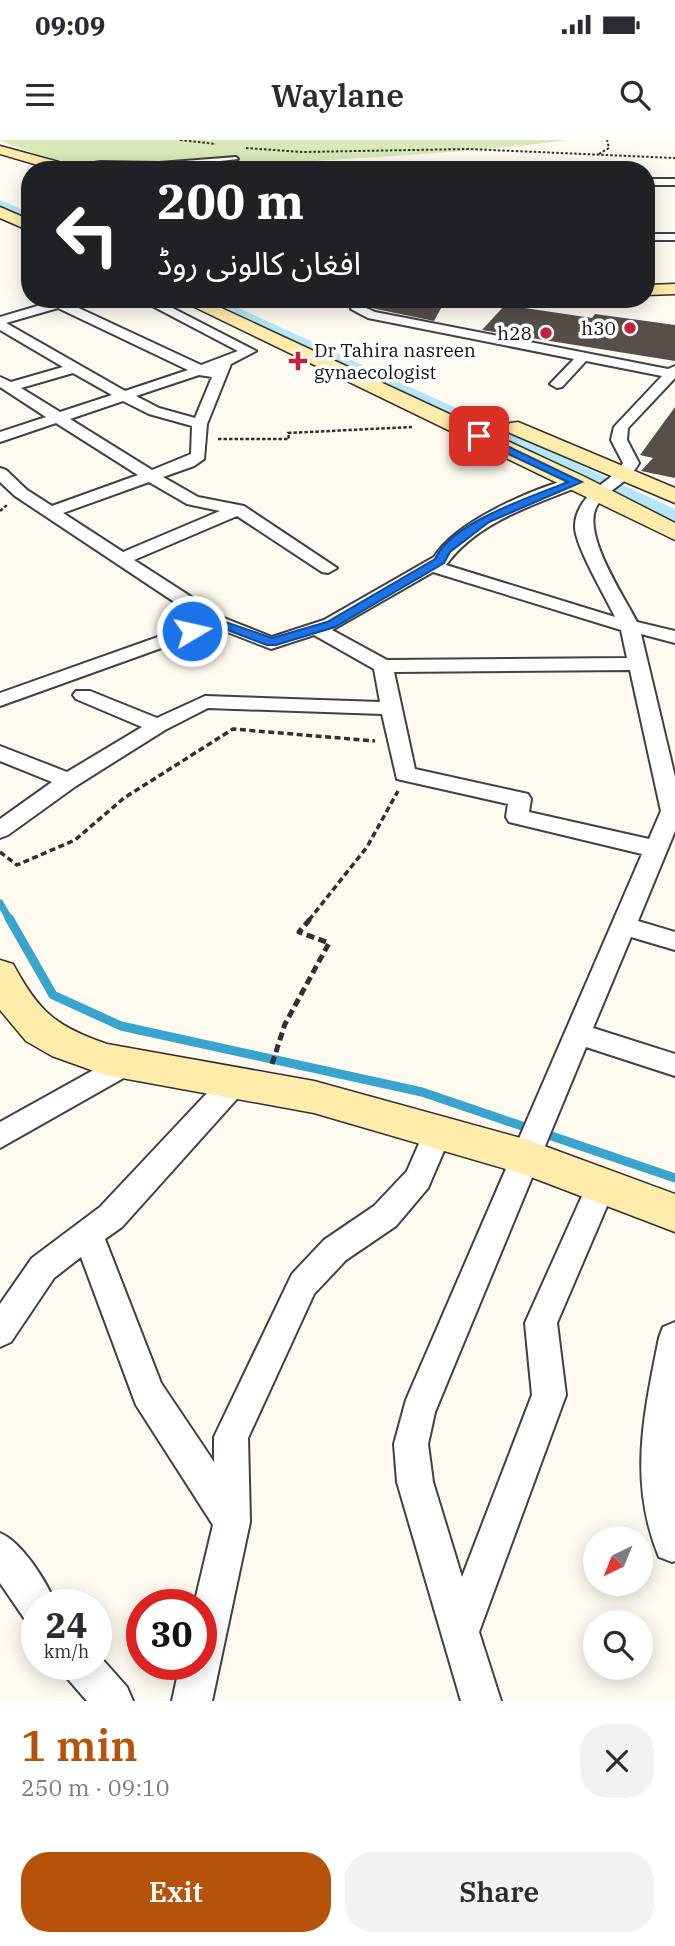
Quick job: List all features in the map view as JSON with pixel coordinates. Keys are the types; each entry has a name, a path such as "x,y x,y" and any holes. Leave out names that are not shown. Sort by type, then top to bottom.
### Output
{"main road":[{"path":"0,151 38,161"},
{"path":"0,212 21,222"},
{"path":"655,290 675,289"},
{"path":"206,308 577,482 675,496"},
{"path":"254,308 258,310"},
{"path":"496,418 611,485 675,533"},
{"path":"0,976 17,1007 39,1030 66,1045 105,1059 314,1097 438,1132 534,1143 601,1185 675,1213"}],"street":[{"path":"655,182 675,182"},
{"path":"655,237 675,237"},
{"path":"0,323 47,308"},
{"path":"67,308 219,378"},
{"path":"0,437 225,362 249,351 163,308"},
{"path":"357,308 372,316 673,372"},
{"path":"0,323 124,396 199,431"},
{"path":"557,384 583,357"},
{"path":"50,512 188,463 199,456 199,431 225,362"},
{"path":"5,384 77,367"},
{"path":"481,1701 415,1482 411,1444 418,1412 534,1143 623,926 665,836 672,811 630,627 590,548 583,528 587,509 631,463 619,440 621,427 673,372"},
{"path":"5,384 193,501 238,510 328,568"},
{"path":"0,473 21,493 217,622 271,643 331,624 440,561 444,550 486,520 577,482"},
{"path":"121,559 238,510"},
{"path":"432,566 630,627 675,637"},
{"path":"0,700 217,622"},
{"path":"317,629 383,666 639,664"},
{"path":"383,666 405,774 520,799 517,817 665,836"},
{"path":"83,695 158,726"},
{"path":"0,830 68,781 158,726 205,702 392,708"},
{"path":"0,753 68,781"},
{"path":"623,926 675,941"},
{"path":"578,1034 675,1065"},
{"path":"0,1136 126,1063"},
{"path":"0,1331 43,1268 111,1217 234,1083"},
{"path":"217,1589 232,1522 231,1437 303,1284 335,1250 385,1216 418,1179 438,1132"},
{"path":"460,1632 549,1395 541,1323 601,1185"},
{"path":"88,1234 148,1393 232,1522"},
{"path":"672,1544 659,1482 658,1432 675,1338"},
{"path":"0,1552 26,1589"},
{"path":"95,1680 113,1701"},
{"path":"192,1701 197,1680"}],"lane":[{"path":"198,161 236,158"}],"path":[{"path":"180,140 223,145"},
{"path":"599,154 609,148 607,140"},
{"path":"236,147 302,152 447,149 675,158"},
{"path":"199,431 289,439 288,433 455,425"},
{"path":"0,852 17,865 75,840 124,798 233,729 397,743"},
{"path":"278,1045 285,1024 329,943 299,932 350,872 380,826 405,774"}],"green space":[{"path":"0,140 567,140 319,161 66,161 39,155"}],"building":[{"path":"372,308 441,308 434,321"},
{"path":"502,308 525,308 592,318 595,314 675,325 675,361 482,330"},
{"path":"675,407 675,478 641,471 653,458 640,455"}],"waterway":[{"path":"0,203 21,213"},
{"path":"227,308 675,516"},
{"path":"0,903 10,920"},
{"path":"9,918 53,995 121,1026 422,1092 675,1178"}],"place":[{"name":"h30","path":"630,328"},
{"name":"h28","path":"546,333"},
{"name":"Dr Tahira nasreen gynaecologist","path":"298,361"}],"route":[{"path":"192,631 217,622 271,643 331,624 440,561 444,550 486,520 577,482 479,436"}]}
